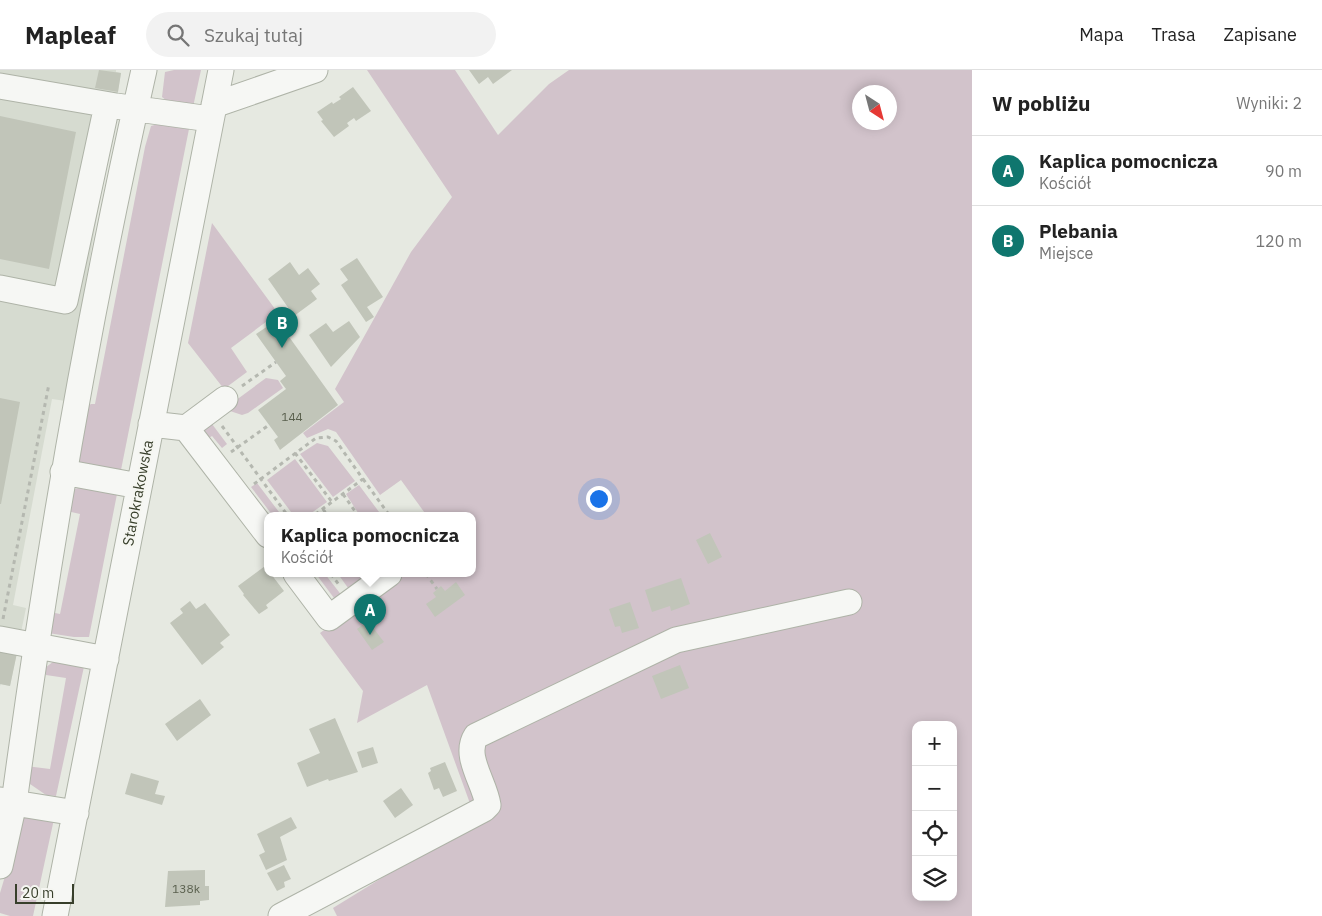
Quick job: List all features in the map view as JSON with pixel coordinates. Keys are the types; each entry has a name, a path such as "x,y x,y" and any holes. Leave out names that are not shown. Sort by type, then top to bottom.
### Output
{"street":[{"path":"0,866 7,801 51,560 63,472 144,70"},
{"name":"Starokrakowska","path":"55,916 221,70"},
{"path":"0,86 107,105 212,112 315,70"},
{"path":"0,288 66,300 107,105"},
{"path":"151,424 186,428 218,405"},
{"path":"186,428 264,530"},
{"path":"63,472 139,486"},
{"path":"298,577 329,618 384,577"},
{"path":"281,916 484,809 488,804 486,793 471,752 472,743 476,736 676,640 849,602"},
{"path":"1,631 35,647 106,659"},
{"path":"7,801 76,813"}],"path":[{"path":"276,362 218,405 238,448 285,512"},
{"path":"1,631 49,384"},
{"path":"214,465 269,425"},
{"path":"238,496 316,438 328,437 336,441 387,512"},
{"path":"295,453 332,502"},
{"path":"319,512 363,479"},
{"path":"343,494 356,512"},
{"path":"428,577 437,589"}],"shaded area":[{"path":"0,70 116,70 116,72 121,73 66,401 52,399 13,605 26,608 10,686 1,684 0,686"},
{"path":"201,70 193,107 167,101 162,97 165,72"},
{"path":"367,70 455,70 498,135 549,84 569,70 972,70 972,916 337,916 333,908 476,820 427,685 357,723 363,691 320,633 397,577 476,577 476,512 424,512 401,480 380,495 336,432 328,429 307,438 303,433 344,402 335,389 411,252 452,197"},
{"path":"162,123 189,129 121,470 115,472 97,471 76,459 84,409 91,404 95,404 145,147 151,126"},
{"path":"212,223 278,313 231,348 247,372 224,389 188,343"},
{"path":"266,378 278,380 283,388 248,413 242,415 224,409"},
{"path":"209,420 227,444 222,448 212,436 203,442 195,431"},
{"path":"317,443 328,446 355,481 333,497 300,454"},
{"path":"295,459 327,502 313,512 291,512 267,480"},
{"path":"257,483 279,512 270,512 251,487"},
{"path":"359,485 379,512 357,512 346,494"},
{"path":"79,488 117,494 89,637 48,633 50,612 60,614 80,514 67,511 74,489"},
{"path":"318,577 327,577 346,601 340,606"},
{"path":"340,577 370,577 351,592"},
{"path":"54,661 85,662 56,796 46,795 30,784 26,766 50,769 66,678 46,675 45,668"},
{"path":"24,813 54,819 33,916 10,916 0,913 0,893"}],"building":[{"path":"99,70 121,73 118,92 95,88"},
{"path":"469,70 512,70 493,84 488,77 479,84"},
{"path":"353,87 371,111 356,121 354,118 347,123 349,126 334,137 321,121 323,120 317,112 332,102 333,104 341,99 339,97"},
{"path":"0,116 76,132 49,269 0,259"},
{"path":"357,258 383,297 367,307 374,317 366,322 341,285 348,280 340,269"},
{"path":"290,262 299,275 308,268 320,284 311,291 317,299 294,316 268,279"},
{"path":"277,320 338,405 280,450 274,440 278,437 258,410 286,389 280,381 286,376 256,334"},
{"path":"349,321 360,337 331,367 309,335 326,323 333,332"},
{"path":"0,398 20,402 1,504 0,504"},
{"path":"710,533 722,557 708,564 696,540"},
{"path":"264,567 264,577 273,577 284,591 266,605 268,608 259,614 238,586"},
{"path":"681,578 690,604 671,611 670,606 652,612 645,590"},
{"path":"456,582 465,595 435,617 426,604 436,597 433,593 441,586 445,591"},
{"path":"190,601 196,609 205,603 230,635 220,643 224,647 202,665 170,623 183,613 180,609"},
{"path":"630,602 639,628 622,633 620,626 615,627 609,609"},
{"path":"368,621 384,642 372,650 357,629"},
{"path":"0,650 17,653 10,686 0,684"},
{"path":"680,665 689,688 661,699 652,676"},
{"path":"200,699 211,715 177,741 165,724"},
{"path":"335,718 358,772 329,781 328,779 307,787 297,763 320,753 309,729"},
{"path":"373,747 378,763 362,768 357,752"},
{"path":"445,762 457,791 443,797 439,788 434,790 428,773 431,771 430,768"},
{"path":"131,773 159,781 155,794 165,796 162,805 125,794"},
{"path":"401,788 413,805 395,818 383,801"},
{"path":"291,817 297,828 280,837 287,860 266,870 259,855 265,852 257,834"},
{"path":"284,865 291,879 284,882 285,887 277,891 267,873"},
{"path":"205,870 205,886 209,886 209,900 200,901 200,905 165,907 168,871"}],"place":[{"name":"Plebania","path":"282,348"},
{"name":"Kaplica pomocnicza","path":"370,635"}]}
